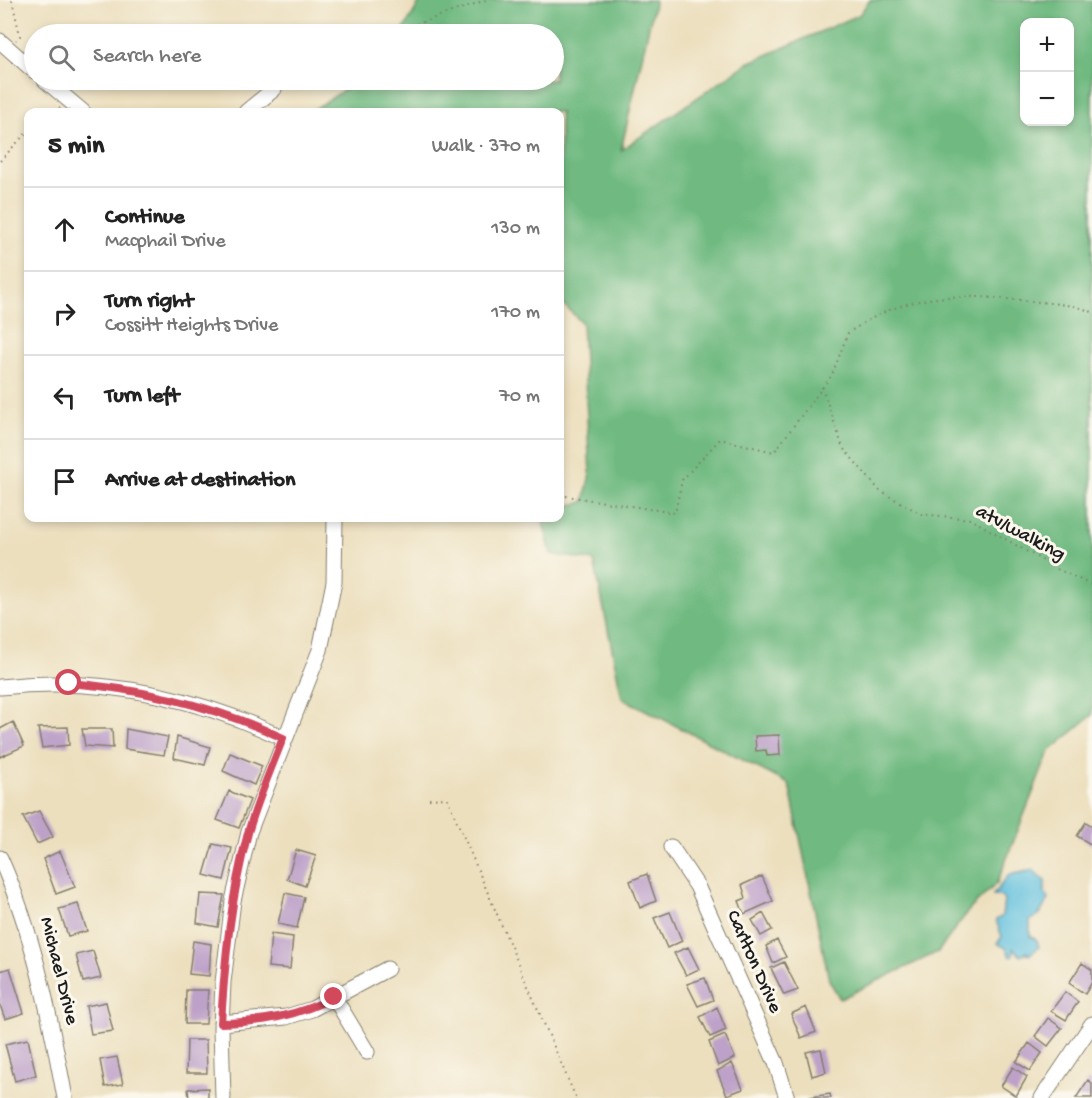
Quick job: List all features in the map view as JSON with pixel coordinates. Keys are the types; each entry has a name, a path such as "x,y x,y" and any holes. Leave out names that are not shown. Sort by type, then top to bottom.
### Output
{"street":[{"path":"4,45 24,62"},
{"path":"57,90 78,108"},
{"path":"251,108 273,90"},
{"path":"223,1098 221,1023 227,941 239,871 249,832 283,738 320,650 329,616 334,582 335,522"},
{"path":"0,687 69,683 155,693 221,712 283,738"},
{"name":"Carlton Drive","path":"671,847 697,885 776,1063 787,1098"},
{"name":"Michael Drive","path":"0,858 15,890 36,962 65,1098"},
{"path":"221,1023 286,1017 312,1009 387,969"},
{"path":"334,997 367,1052"},
{"path":"1042,1098 1092,1024"}],"path":[{"path":"4,45 20,36 12,0"},
{"path":"417,24 486,0"},
{"path":"0,161 24,135"},
{"path":"564,496 675,513 682,480 720,439 774,452 832,375 848,333 903,306 934,296 956,295 1019,300 1092,312"},
{"name":"atv/walking","path":"822,387 843,448 880,491 921,514 972,519 1059,570 1092,585"},
{"path":"429,799 447,798 576,1098"}],"green space":[{"path":"421,0 655,0 621,150 748,63 859,15 870,0 1092,0 1092,715 1049,752 997,883 969,910 938,952 840,999 829,980 789,784 622,698 594,561 551,554 543,522 564,522 564,506 584,502 590,474 582,323 564,306 564,108 316,108 344,90 564,90 564,24 407,24"}],"water":[{"path":"1033,870 1045,881 1045,893 1048,899 1040,914 1030,921 1030,936 1037,940 1039,947 1029,955 1027,952 1021,956 1013,948 1013,955 1010,957 1006,948 997,943 1002,937 996,920 1002,916 1004,900 1000,896 993,895 1009,875"}],"building":[{"path":"13,722 24,746 0,757 0,729"},
{"path":"68,727 69,745 42,748 38,728"},
{"path":"82,729 112,729 113,748 85,746"},
{"path":"126,729 168,737 164,755 125,749"},
{"path":"779,735 780,755 767,756 766,750 756,751 755,736"},
{"path":"177,737 210,747 205,765 174,758"},
{"path":"230,753 262,766 254,785 223,771"},
{"path":"229,791 250,800 239,828 217,820"},
{"path":"39,811 53,837 37,844 23,817"},
{"path":"1086,822 1092,826 1092,845 1077,836"},
{"path":"213,844 232,848 224,880 204,875"},
{"path":"296,850 316,856 305,886 287,879"},
{"path":"60,851 75,887 56,894 43,859"},
{"path":"647,874 656,901 640,908 630,881"},
{"path":"762,876 773,901 744,914 739,901 746,898 742,885"},
{"path":"285,893 304,897 297,928 278,924"},
{"path":"200,894 224,895 218,927 197,923"},
{"path":"78,904 87,931 68,936 59,909"},
{"path":"670,912 682,941 667,948 654,918"},
{"path":"763,913 772,930 761,936 752,920"},
{"path":"271,934 293,937 290,969 268,967"},
{"path":"777,940 786,957 773,963 766,946"},
{"path":"193,941 211,944 209,976 189,974"},
{"path":"688,947 699,969 686,975 674,953"},
{"path":"93,951 101,978 83,982 76,955"},
{"path":"784,962 798,990 784,995 771,968"},
{"path":"1082,963 1092,970 1092,982 1085,994 1069,983"},
{"path":"10,968 24,1013 5,1019 0,1005 0,971"},
{"path":"705,978 713,1000 698,1006 687,984"},
{"path":"186,990 208,990 206,1024 185,1024"},
{"path":"1065,992 1078,1002 1066,1020 1051,1011"},
{"path":"106,1002 113,1031 91,1034 86,1006"},
{"path":"717,1007 726,1030 710,1037 700,1017"},
{"path":"806,1007 816,1032 801,1038 791,1014"},
{"path":"1048,1018 1062,1028 1048,1046 1035,1036"},
{"path":"725,1035 735,1058 718,1066 709,1042"},
{"path":"28,1039 36,1075 15,1081 5,1044"},
{"path":"187,1040 206,1040 207,1073 186,1073"},
{"path":"1029,1043 1042,1053 1030,1071 1016,1062"},
{"path":"821,1049 826,1072 812,1076 806,1052"},
{"path":"117,1057 123,1084 105,1087 100,1060"},
{"path":"732,1063 743,1089 727,1095 717,1071"},
{"path":"1013,1067 1027,1077 1016,1096 1001,1086"},
{"path":"1088,1080 1092,1083 1092,1098 1076,1098"},
{"path":"208,1088 208,1098 189,1098 188,1089"},
{"path":"830,1094 831,1098 810,1098 810,1097"}],"route":[{"path":"69,683 155,693 221,712 283,738 249,832 239,871 229,921 221,1023 286,1017 312,1009 334,997"}]}
